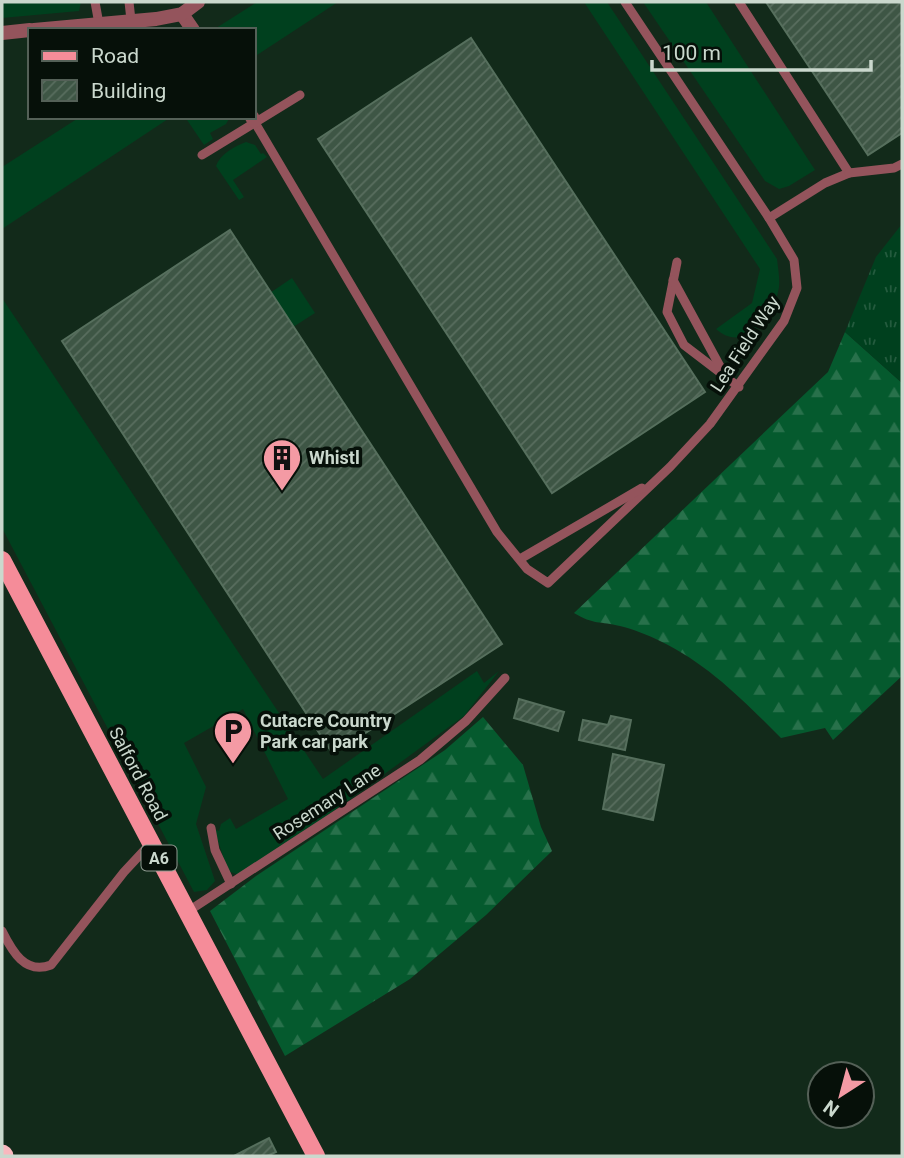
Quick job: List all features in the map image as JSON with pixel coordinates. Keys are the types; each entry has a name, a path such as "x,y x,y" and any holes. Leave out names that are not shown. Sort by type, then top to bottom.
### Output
{"main road":[{"name":"Salford Road","path":"2,560 316,1156"}],"street":[{"path":"54,28 156,19 182,13 198,2"},
{"path":"182,13 192,28"},
{"path":"2,33 28,30"}],"lane":[{"path":"95,2 99,24"},
{"path":"129,2 131,20"},
{"name":"Lea Field Way","path":"520,559 527,569 548,583 657,479 710,424 738,387 784,321 797,288 794,260 769,218 625,2"},
{"path":"739,2 849,173"},
{"path":"256,117 300,94"},
{"path":"202,155 253,119 470,489 497,532 520,559 657,479"},
{"path":"769,218 825,183 849,173 894,168 902,164"},
{"path":"677,262 667,312 684,345 738,387"},
{"path":"673,280 725,376"},
{"name":"Rosemary Lane","path":"187,912 420,760 466,721 505,678"},
{"path":"211,828 215,850 231,884"},
{"path":"2,931 11,949 25,963 42,968 51,965 124,872 151,843"}],"green space":[{"path":"2,2 81,2 79,11 2,18"},
{"path":"257,2 338,2 256,56 256,28 216,28"},
{"path":"584,2 607,2 777,259 779,284 772,309 748,335 727,336 716,329 752,303 760,269"},
{"path":"643,2 706,2 815,170 779,189 765,181"},
{"path":"77,119 168,119 2,229 2,167"},
{"path":"186,119 229,119 226,124 210,133 213,139 204,145"},
{"path":"246,142 255,145 261,154 267,157 233,180 244,197 239,200 216,166 224,154"},
{"path":"902,224 902,383 845,332 876,257"},
{"path":"292,278 315,313 290,329 267,295"},
{"path":"2,298 323,779 477,671 484,683 499,671 464,716 331,813 239,875 228,871 214,829 219,831 221,824 230,818 236,829 288,799 243,709 184,743 206,787 196,824 215,881 207,890 194,892 2,528"},
{"path":"845,332 902,383 902,676 833,740 825,728 781,738 725,684 677,650 635,630 592,621 574,613 828,372"},
{"path":"483,717 523,765 541,827 552,851 486,915 410,979 285,1056 210,911 256,876 445,750"}],"building":[{"path":"766,2 902,2 902,133 868,155"},
{"path":"471,38 705,392 552,493 318,139"},
{"name":"Whistl","path":"230,230 502,644 333,754 62,341"},
{"path":"519,699 564,712 558,731 514,718"},
{"path":"611,716 631,720 625,750 579,740 583,720 608,725"},
{"path":"613,754 664,765 653,820 603,809"},
{"path":"269,1138 276,1152 267,1156 234,1156"}],"place":[{"name":"Whistl","path":"282,492"},
{"name":"Cutacre Country Park car park","path":"233,765"}]}
